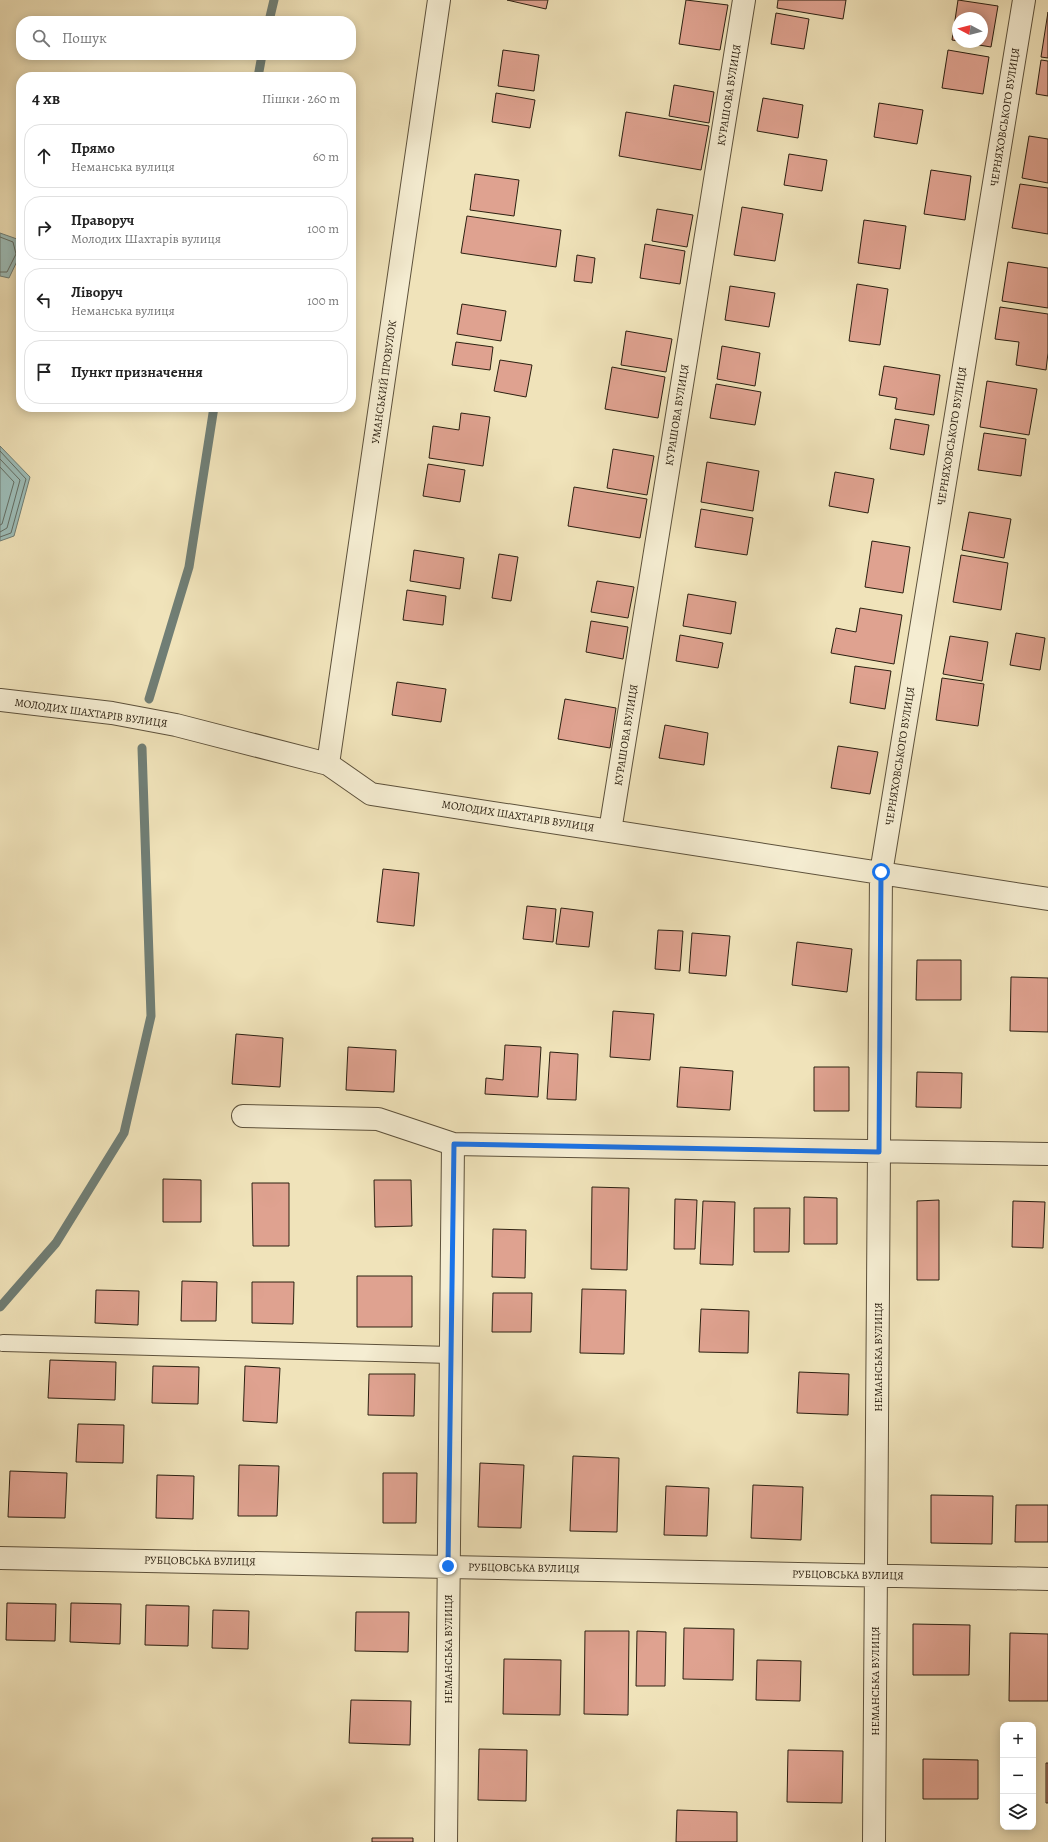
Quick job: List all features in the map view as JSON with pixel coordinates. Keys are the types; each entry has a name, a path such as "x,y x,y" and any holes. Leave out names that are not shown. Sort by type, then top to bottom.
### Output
{"street":[{"name":"УМАНСЬКИЙ ПРОВУЛОК","path":"328,764 439,0"},
{"name":"КУРАШОВА ВУЛИЦЯ","path":"610,830 744,0"},
{"name":"ЧЕРНЯХОВСЬКОГО ВУЛИЦЯ","path":"881,872 1024,0"},
{"name":"МОЛОДИХ ШАХТАРІВ ВУЛИЦЯ","path":"0,700 112,714 176,725 328,764 370,794 881,872 1048,900"},
{"name":"НЕМАНСЬКА ВУЛИЦЯ","path":"874,1842 881,872"},
{"path":"243,1116 378,1119 454,1144 1048,1154"},
{"name":"НЕМАНСЬКА ВУЛИЦЯ","path":"446,1842 454,1144"},
{"name":"РУБЦОВСЬКА ВУЛИЦЯ","path":"0,1558 1048,1579"}],"lane":[{"path":"3,1343 451,1355"}],"water":[{"path":"0,233 16,239 16,263 9,278 0,276"},
{"path":"0,446 30,477 14,536 0,541"}],"building":[{"path":"507,0 548,0 546,9"},
{"path":"686,0 728,5 720,50 679,44"},
{"path":"778,0 846,0 843,19 777,8"},
{"path":"958,0 998,6 991,47 988,46 988,12 956,12"},
{"path":"1048,12 1048,58 1041,57"},
{"path":"776,13 809,19 804,49 771,44"},
{"path":"503,50 539,55 534,91 498,86"},
{"path":"948,50 989,57 983,94 942,88"},
{"path":"1041,60 1048,61 1048,96 1036,94"},
{"path":"674,85 714,92 709,123 669,116"},
{"path":"496,93 535,100 530,128 492,122"},
{"path":"763,98 803,105 798,138 757,131"},
{"path":"879,103 923,110 917,144 874,137"},
{"path":"626,112 709,126 701,170 619,156"},
{"path":"1029,136 1048,139 1048,183 1022,178"},
{"path":"789,154 827,160 822,191 784,185"},
{"path":"931,170 971,176 965,220 924,214"},
{"path":"475,174 519,180 514,216 470,210"},
{"path":"1020,184 1048,188 1048,234 1012,228"},
{"path":"742,207 783,214 775,261 734,255"},
{"path":"657,209 693,215 687,247 652,241"},
{"path":"467,216 561,230 556,267 461,253"},
{"path":"864,220 906,226 900,269 858,263"},
{"path":"645,244 685,251 680,284 640,278"},
{"path":"577,255 595,258 592,283 574,281"},
{"path":"1008,262 1048,268 1048,308 1002,301"},
{"path":"857,284 888,289 880,345 849,341"},
{"path":"730,286 775,293 769,327 725,320"},
{"path":"462,304 506,311 501,341 457,334"},
{"path":"1000,307 1048,314 1048,353 1046,370 1016,365 1019,342 995,339"},
{"path":"626,331 672,339 666,372 621,365"},
{"path":"456,342 493,347 490,370 452,365"},
{"path":"722,346 760,353 755,386 717,379"},
{"path":"500,360 532,365 526,397 494,391"},
{"path":"884,366 940,375 934,415 895,409 897,398 879,395"},
{"path":"612,367 665,377 658,418 605,409"},
{"path":"987,381 1037,389 1029,435 980,427"},
{"path":"716,384 761,392 755,425 710,418"},
{"path":"461,413 490,417 483,466 429,458 433,426 459,430"},
{"path":"895,419 929,425 924,455 890,449"},
{"path":"984,433 1026,439 1021,476 978,470"},
{"path":"613,449 654,456 647,495 607,488"},
{"path":"707,462 759,471 753,511 701,502"},
{"path":"428,464 465,470 460,502 423,496"},
{"path":"835,472 874,479 868,513 829,506"},
{"path":"574,487 647,499 640,538 568,526"},
{"path":"701,509 753,518 747,555 695,547"},
{"path":"969,512 1011,519 1004,558 962,550"},
{"path":"872,541 910,547 903,593 865,587"},
{"path":"414,550 464,558 460,589 410,581"},
{"path":"499,554 518,557 511,601 492,598"},
{"path":"961,555 1008,563 1001,610 953,602"},
{"path":"597,581 634,587 628,618 591,612"},
{"path":"407,590 446,596 443,625 403,620"},
{"path":"688,594 736,602 731,634 683,626"},
{"path":"860,608 902,615 894,664 831,653 836,628 856,632"},
{"path":"591,621 628,627 623,659 586,652"},
{"path":"1016,633 1045,638 1040,670 1010,665"},
{"path":"680,635 723,643 718,668 676,661"},
{"path":"950,636 988,642 982,681 943,674"},
{"path":"855,666 891,671 885,709 850,703"},
{"path":"942,678 984,684 978,726 936,720"},
{"path":"397,682 446,689 441,722 392,715"},
{"path":"565,699 616,708 610,748 558,739"},
{"path":"665,725 708,733 704,765 659,758"},
{"path":"838,746 878,752 870,794 831,788"},
{"path":"383,869 419,873 414,926 377,922"},
{"path":"527,906 556,909 553,942 523,939"},
{"path":"561,908 593,912 589,947 556,944"},
{"path":"658,930 683,931 680,971 655,969"},
{"path":"692,933 730,936 726,976 689,973"},
{"path":"797,942 852,949 847,992 792,985"},
{"path":"917,960 961,960 961,1000 916,1000"},
{"path":"1011,977 1048,978 1048,1032 1010,1031"},
{"path":"613,1011 654,1014 650,1060 610,1057"},
{"path":"236,1034 283,1038 280,1087 232,1084"},
{"path":"505,1045 541,1047 538,1097 485,1094 486,1078 503,1080"},
{"path":"348,1047 396,1050 394,1092 346,1090"},
{"path":"550,1052 578,1054 576,1100 547,1099"},
{"path":"680,1067 733,1071 730,1110 677,1107"},
{"path":"814,1067 849,1067 849,1111 814,1111"},
{"path":"917,1072 962,1073 961,1108 916,1107"},
{"path":"163,1179 201,1180 201,1222 163,1222"},
{"path":"374,1180 411,1180 412,1226 375,1227"},
{"path":"252,1183 289,1183 289,1246 253,1246"},
{"path":"592,1187 629,1188 627,1270 591,1269"},
{"path":"804,1197 837,1198 837,1244 804,1244"},
{"path":"675,1199 697,1200 695,1249 674,1249"},
{"path":"939,1200 939,1280 917,1280 917,1201"},
{"path":"703,1201 735,1202 733,1265 700,1264"},
{"path":"1013,1201 1045,1202 1043,1248 1012,1247"},
{"path":"754,1208 790,1208 789,1252 754,1252"},
{"path":"493,1229 526,1230 525,1278 492,1277"},
{"path":"357,1276 412,1276 412,1327 357,1327"},
{"path":"182,1281 217,1282 216,1321 181,1321"},
{"path":"252,1282 294,1282 293,1324 252,1323"},
{"path":"582,1289 626,1290 624,1354 580,1353"},
{"path":"96,1290 139,1291 138,1325 95,1323"},
{"path":"493,1293 532,1293 531,1332 492,1332"},
{"path":"701,1309 749,1311 748,1353 699,1352"},
{"path":"50,1360 116,1362 115,1400 48,1398"},
{"path":"153,1366 199,1367 198,1404 152,1403"},
{"path":"245,1366 280,1368 277,1423 243,1421"},
{"path":"799,1372 849,1374 848,1415 797,1413"},
{"path":"369,1374 415,1374 414,1416 368,1415"},
{"path":"78,1424 124,1425 123,1463 76,1462"},
{"path":"573,1456 619,1458 617,1532 570,1531"},
{"path":"480,1463 524,1465 521,1528 478,1527"},
{"path":"239,1465 279,1466 277,1516 238,1516"},
{"path":"10,1471 67,1473 65,1518 8,1517"},
{"path":"383,1473 417,1473 416,1523 383,1523"},
{"path":"157,1475 194,1476 193,1519 156,1518"},
{"path":"753,1485 803,1487 801,1540 751,1538"},
{"path":"666,1486 709,1488 707,1536 664,1535"},
{"path":"931,1495 993,1496 992,1544 931,1543"},
{"path":"1016,1505 1048,1505 1048,1542 1015,1542"},
{"path":"7,1603 56,1604 55,1641 6,1640"},
{"path":"71,1603 121,1604 120,1644 70,1642"},
{"path":"146,1605 189,1606 188,1646 145,1645"},
{"path":"213,1610 249,1611 248,1649 212,1648"},
{"path":"356,1612 409,1612 408,1652 355,1651"},
{"path":"913,1624 970,1625 969,1675 913,1675"},
{"path":"684,1628 734,1629 733,1680 683,1679"},
{"path":"585,1631 629,1631 628,1715 584,1714"},
{"path":"637,1631 666,1632 665,1686 636,1686"},
{"path":"1010,1633 1048,1634 1048,1701 1009,1701"},
{"path":"504,1659 561,1660 560,1715 503,1714"},
{"path":"757,1660 801,1661 800,1701 756,1700"},
{"path":"351,1700 411,1701 410,1745 349,1743"},
{"path":"479,1749 527,1750 526,1801 478,1800"},
{"path":"788,1750 843,1751 842,1803 787,1802"},
{"path":"923,1759 978,1760 978,1799 923,1799"},
{"path":"1046,1763 1048,1763 1048,1803 1046,1803"},
{"path":"677,1810 737,1812 737,1842 676,1842"},
{"path":"372,1838 413,1838 413,1842 372,1842"}],"waterway":[{"path":"270,16 274,0"},
{"path":"259,72 261,60"},
{"path":"149,699 189,567 213,412"},
{"path":"0,1307 56,1243 124,1133 151,1016 142,748"}],"route":[{"path":"448,1566 454,1144 879,1152 881,872"}]}
